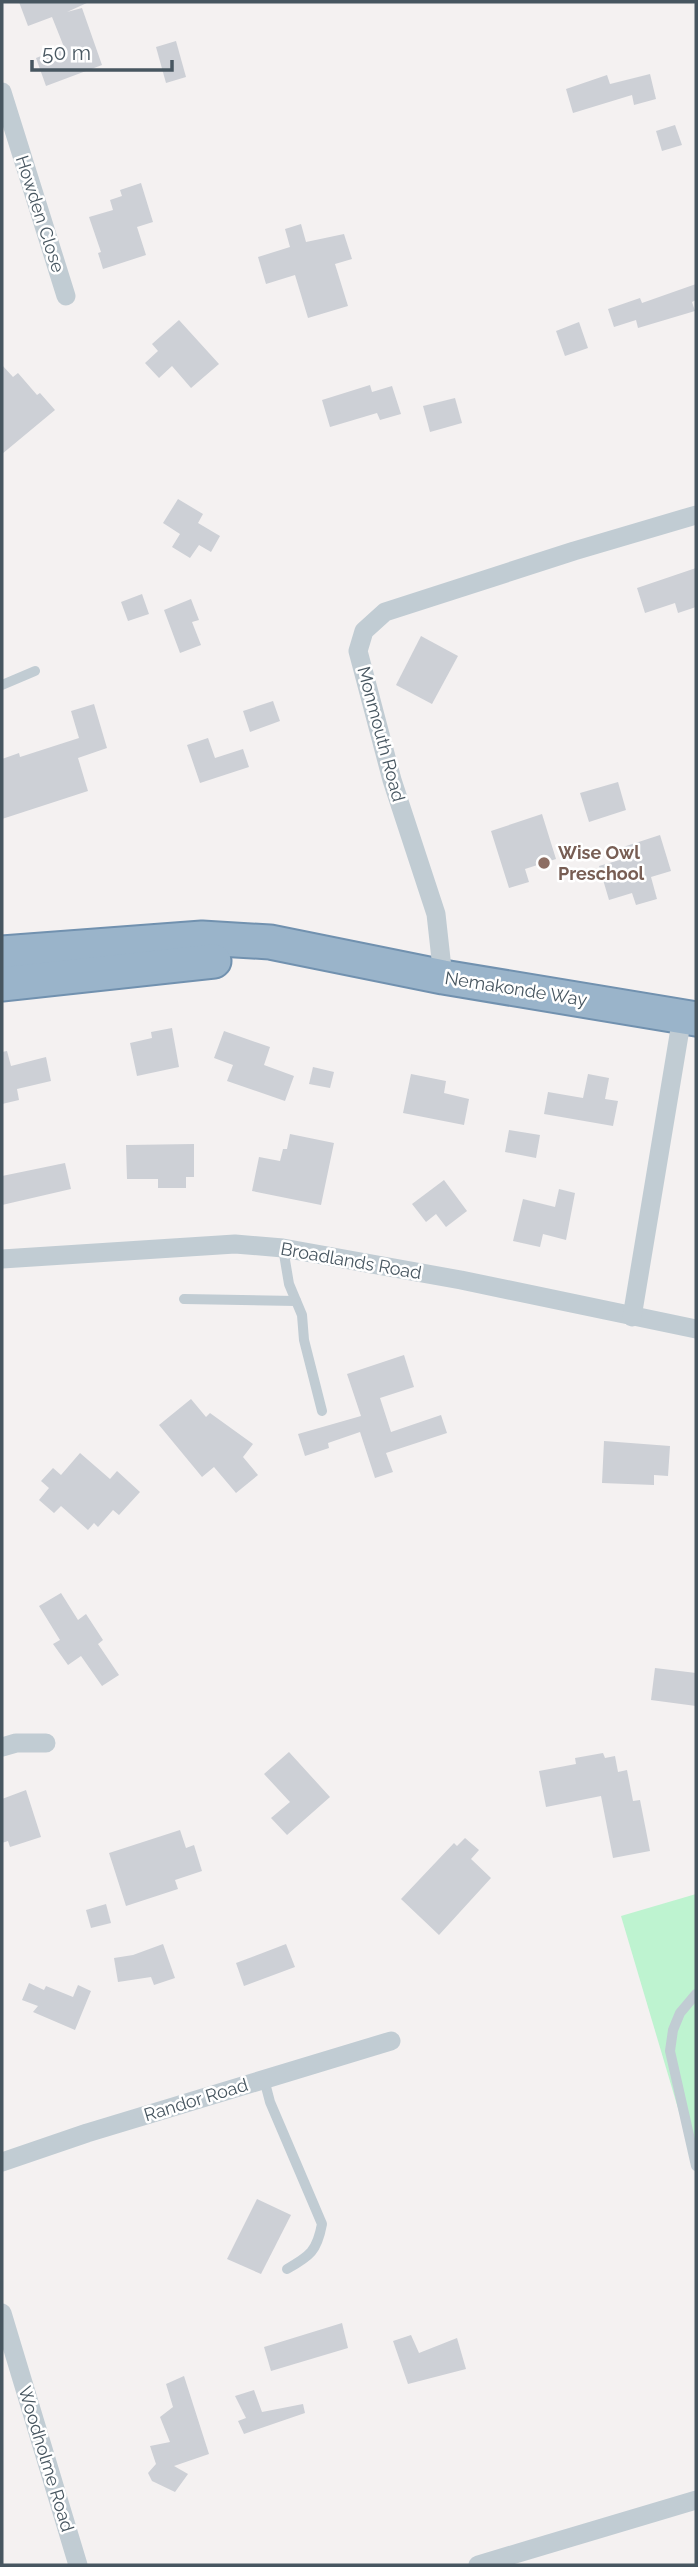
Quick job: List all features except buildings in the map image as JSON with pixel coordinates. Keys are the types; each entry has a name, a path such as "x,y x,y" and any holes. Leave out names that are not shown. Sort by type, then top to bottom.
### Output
{"highway":[{"name":"Nemakonde Way","path":"9,948 225,939 270,942 443,977 689,1018"},
{"name":"Nemakonde Way","path":"2,984 191,962 336,956"}],"street":[{"name":"Howden Close","path":"2,92 66,296"},
{"name":"Monmouth Road","path":"443,977 436,914 391,780 358,651 364,631 385,611 696,514"},
{"path":"632,1317 689,1018"},
{"name":"Broadlands Road","path":"2,1259 235,1244 284,1248 461,1280 696,1329"},
{"path":"2,1747 16,1743 46,1743"},
{"name":"Randor Road","path":"2,2162 391,2041"},
{"name":"Woodholme Road","path":"2,2313 78,2565"},
{"path":"478,2565 696,2500"}],"lane":[{"path":"2,685 35,671"},
{"path":"284,1248 289,1284 302,1315 304,1340 322,1410"},
{"path":"184,1299 296,1301"},
{"path":"696,1994 680,2013 673,2031 670,2051 696,2166"},
{"path":"264,2079 270,2102 322,2224 319,2244 307,2258 287,2269"}],"green space":[{"path":"696,1894 696,2169 621,1916"}],"place":[{"name":"Wise Owl Preschool","path":"544,863"}]}
